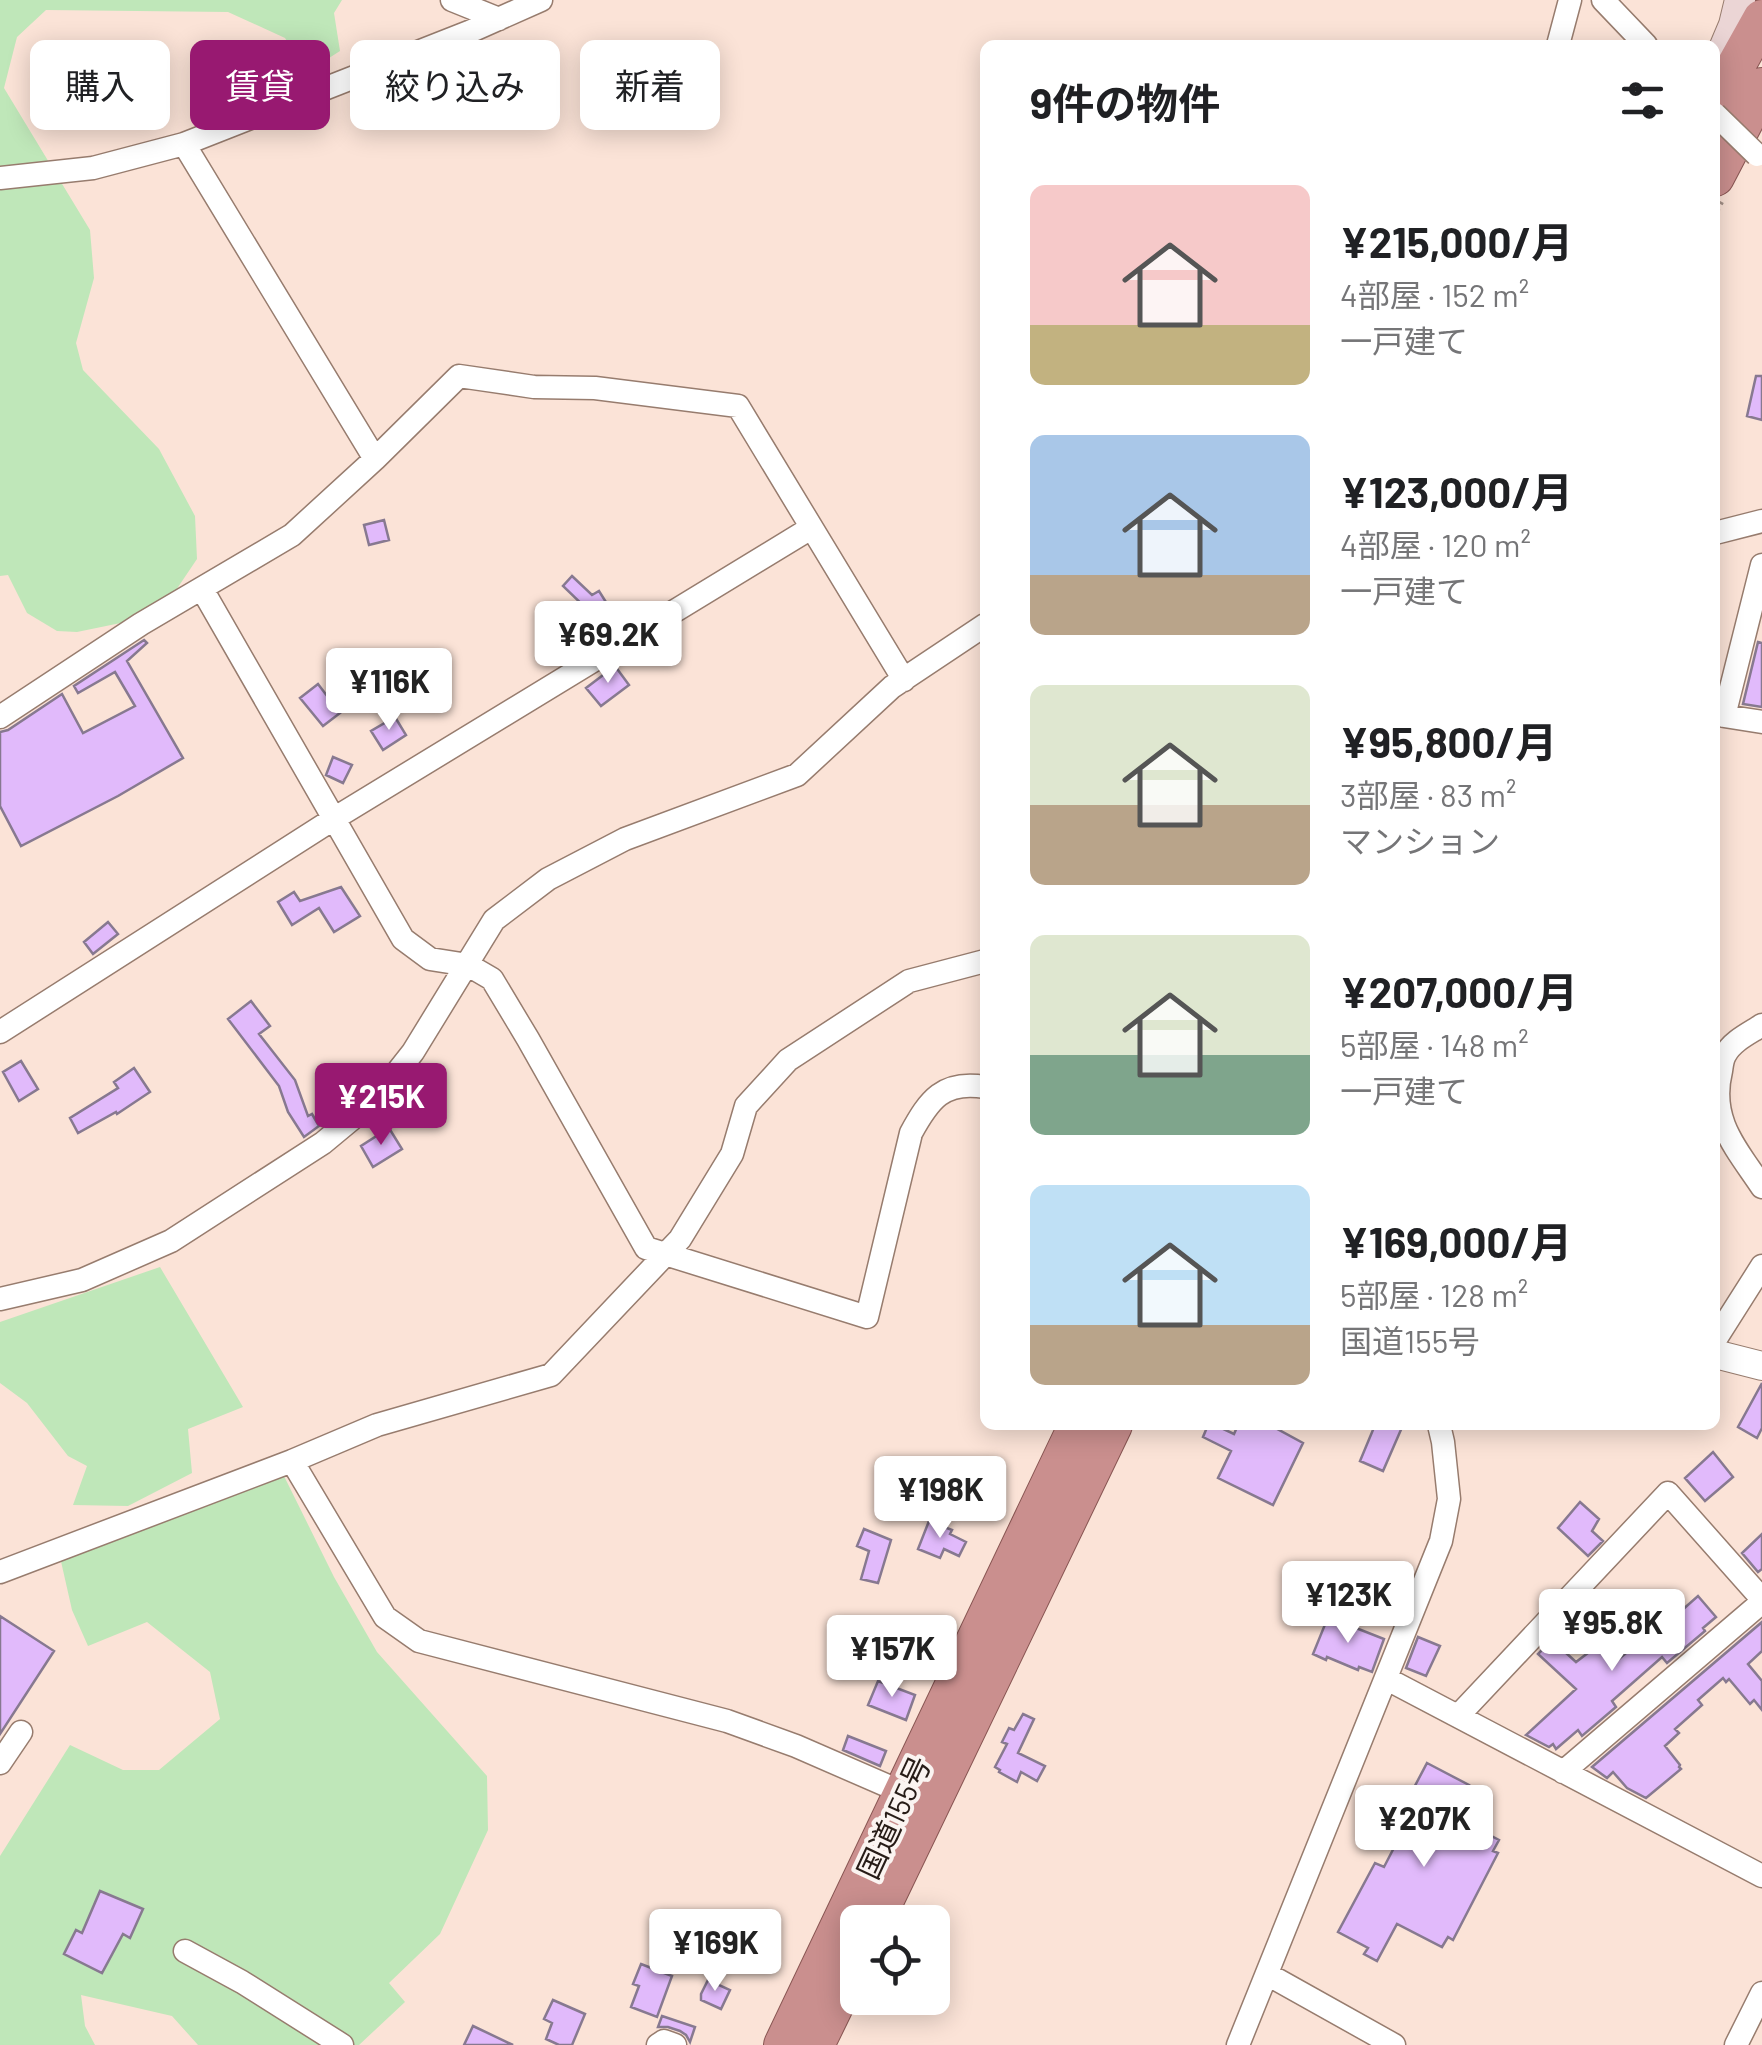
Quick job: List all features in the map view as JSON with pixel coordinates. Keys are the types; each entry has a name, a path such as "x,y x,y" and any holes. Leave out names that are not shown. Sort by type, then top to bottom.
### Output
{"highway":[{"path":"1720,94 1762,19"},
{"path":"1720,167 1762,87"},
{"name":"国道155号","path":"784,2045 1076,1430"},
{"name":"国道155号","path":"882,1905 1111,1430"},
{"path":"815,2045 840,1994"}],"main road":[{"path":"1720,58 1740,0"}],"street":[{"path":"452,0 499,20"},
{"path":"0,178 93,168 184,144 541,0"},
{"path":"1559,40 1570,0"},
{"path":"1602,0 1641,40"},
{"path":"1720,119 1759,158"},
{"path":"184,144 375,459"},
{"path":"0,717 140,624 292,534 459,376 534,388 595,388 738,406 904,680"},
{"path":"1720,532 1762,522"},
{"path":"0,1032 335,818 811,528"},
{"path":"1762,564 1724,716 1762,722"},
{"path":"202,589 403,939 430,958 468,965 492,979 646,1248 867,1317 911,1133 925,1106 942,1092 967,1084 980,1086"},
{"path":"0,1298 82,1280 171,1241 324,1144 376,1099 413,1052 494,920 548,879 625,839 797,775 892,687 980,629"},
{"path":"0,1572 377,1425 551,1375 680,1240 732,1154 746,1106 788,1060 909,981 980,962"},
{"path":"1720,1074 1725,1055 1736,1042 1762,1025"},
{"path":"1720,1116 1762,1187"},
{"path":"1720,1332 1762,1266"},
{"path":"1720,1355 1762,1366"},
{"path":"1238,2045 1440,1541 1449,1498 1440,1430"},
{"path":"292,1461 385,1617 419,1641 726,1721 796,1746 904,1793"},
{"path":"1458,1716 1668,1493 1762,1600 1562,1772"},
{"path":"1387,1679 1762,1876"},
{"path":"0,1762 21,1732"},
{"path":"185,1951 342,2045"},
{"path":"1266,1974 1394,2045"},
{"path":"1736,2045 1762,1993"},
{"path":"658,2045 664,2041 675,2045"}],"green space":[{"path":"0,0 342,0 334,13 340,51 330,57 330,40 286,40 228,12 46,10 17,37 4,88 90,230 94,278 76,343 83,370 159,449 195,516 197,559 170,599 140,619 77,632 57,631 27,613 8,575 0,576"},
{"path":"160,1267 243,1407 188,1429 192,1473 128,1506 73,1505 87,1466 68,1456 27,1403 0,1383 0,1322"},
{"path":"281,1470 334,1577 377,1652 487,1776 488,1830 440,1934 389,1983 405,2002 359,2045 198,2045 172,2016 81,1995 85,2026 95,2045 0,2045 0,1856 70,1745 123,1770 159,1770 220,1719 210,1672 147,1622 88,1646 72,1610 60,1557"}],"building":[{"path":"1756,376 1762,376 1762,420 1747,416"},
{"path":"384,520 389,540 369,545 364,525"},
{"path":"572,576 592,595 599,591 621,626 597,641 581,615 588,610 563,586"},
{"path":"144,640 147,643 127,661 183,758 21,846 0,806 0,732 62,694 83,733 135,706 115,672 78,693 74,686"},
{"path":"1758,642 1762,643 1762,707 1743,704"},
{"path":"615,666 629,685 601,706 586,688"},
{"path":"318,684 340,713 323,726 300,698"},
{"path":"395,717 406,735 383,750 371,731"},
{"path":"333,757 352,765 343,783 326,775"},
{"path":"341,887 360,916 334,932 319,908 292,925 278,902 294,892 300,901"},
{"path":"108,922 118,934 93,954 84,942"},
{"path":"251,1001 270,1026 259,1034 295,1080 308,1116 312,1114 319,1126 304,1137 288,1112 279,1086 228,1019"},
{"path":"21,1061 38,1089 19,1101 3,1072"},
{"path":"134,1068 150,1092 78,1133 70,1118 118,1088 114,1082"},
{"path":"389,1128 402,1149 373,1167 361,1146"},
{"path":"1762,1383 1762,1428 1757,1438 1738,1427"},
{"path":"1206,1430 1234,1434 1236,1430 1279,1430 1303,1443 1273,1505 1218,1478 1231,1451 1203,1437"},
{"path":"1373,1430 1401,1430 1383,1471 1360,1461"},
{"path":"1713,1452 1733,1477 1705,1501 1685,1478"},
{"path":"1580,1502 1599,1519 1592,1531 1603,1541 1588,1556 1558,1528"},
{"path":"929,1521 952,1530 950,1534 966,1542 959,1556 944,1549 940,1558 918,1549"},
{"path":"864,1529 891,1540 878,1583 861,1579 869,1551 857,1546"},
{"path":"1762,1534 1762,1569 1758,1572 1742,1553"},
{"path":"1698,1596 1716,1617 1703,1628 1705,1631 1667,1663 1662,1657 1612,1701 1616,1707 1582,1736 1578,1730 1556,1749 1553,1744 1549,1747 1526,1735 1576,1689 1538,1654 1552,1640 1576,1662 1597,1646 1613,1664"},
{"path":"0,1616 54,1651 0,1734"},
{"path":"1328,1617 1384,1639 1372,1672 1313,1654"},
{"path":"1762,1622 1762,1651 1748,1664 1762,1681 1762,1710 1754,1700 1750,1704 1729,1679 1726,1682 1723,1678 1698,1700 1702,1705 1675,1729 1679,1733 1665,1746 1681,1769 1646,1798 1627,1788 1613,1772 1607,1778 1592,1767"},
{"path":"1418,1637 1440,1646 1426,1676 1406,1668"},
{"path":"878,1681 915,1695 906,1720 868,1705"},
{"path":"1023,1714 1034,1719 1018,1753 1045,1766 1037,1781 1021,1772 1017,1782 995,1767 1007,1744 1002,1742 1009,1728 1014,1730"},
{"path":"848,1736 886,1751 880,1766 843,1750"},
{"path":"1427,1763 1469,1785 1453,1816 1499,1840 1493,1851 1498,1853 1453,1940 1448,1937 1442,1947 1397,1924 1377,1961 1364,1954 1368,1948 1338,1932 1375,1863 1384,1867 1399,1838 1390,1833"},
{"path":"100,1891 143,1909 130,1938 123,1934 102,1973 64,1954 76,1930 82,1933"},
{"path":"641,1964 672,1976 657,2017 631,2007 639,1986 633,1984"},
{"path":"708,1980 730,1990 721,2009 701,2000"},
{"path":"553,2000 585,2014 572,2045 546,2039 552,2023 544,2019"},
{"path":"662,2016 695,2027 690,2042 680,2031 658,2027"},
{"path":"473,2026 513,2045 464,2045"}]}
